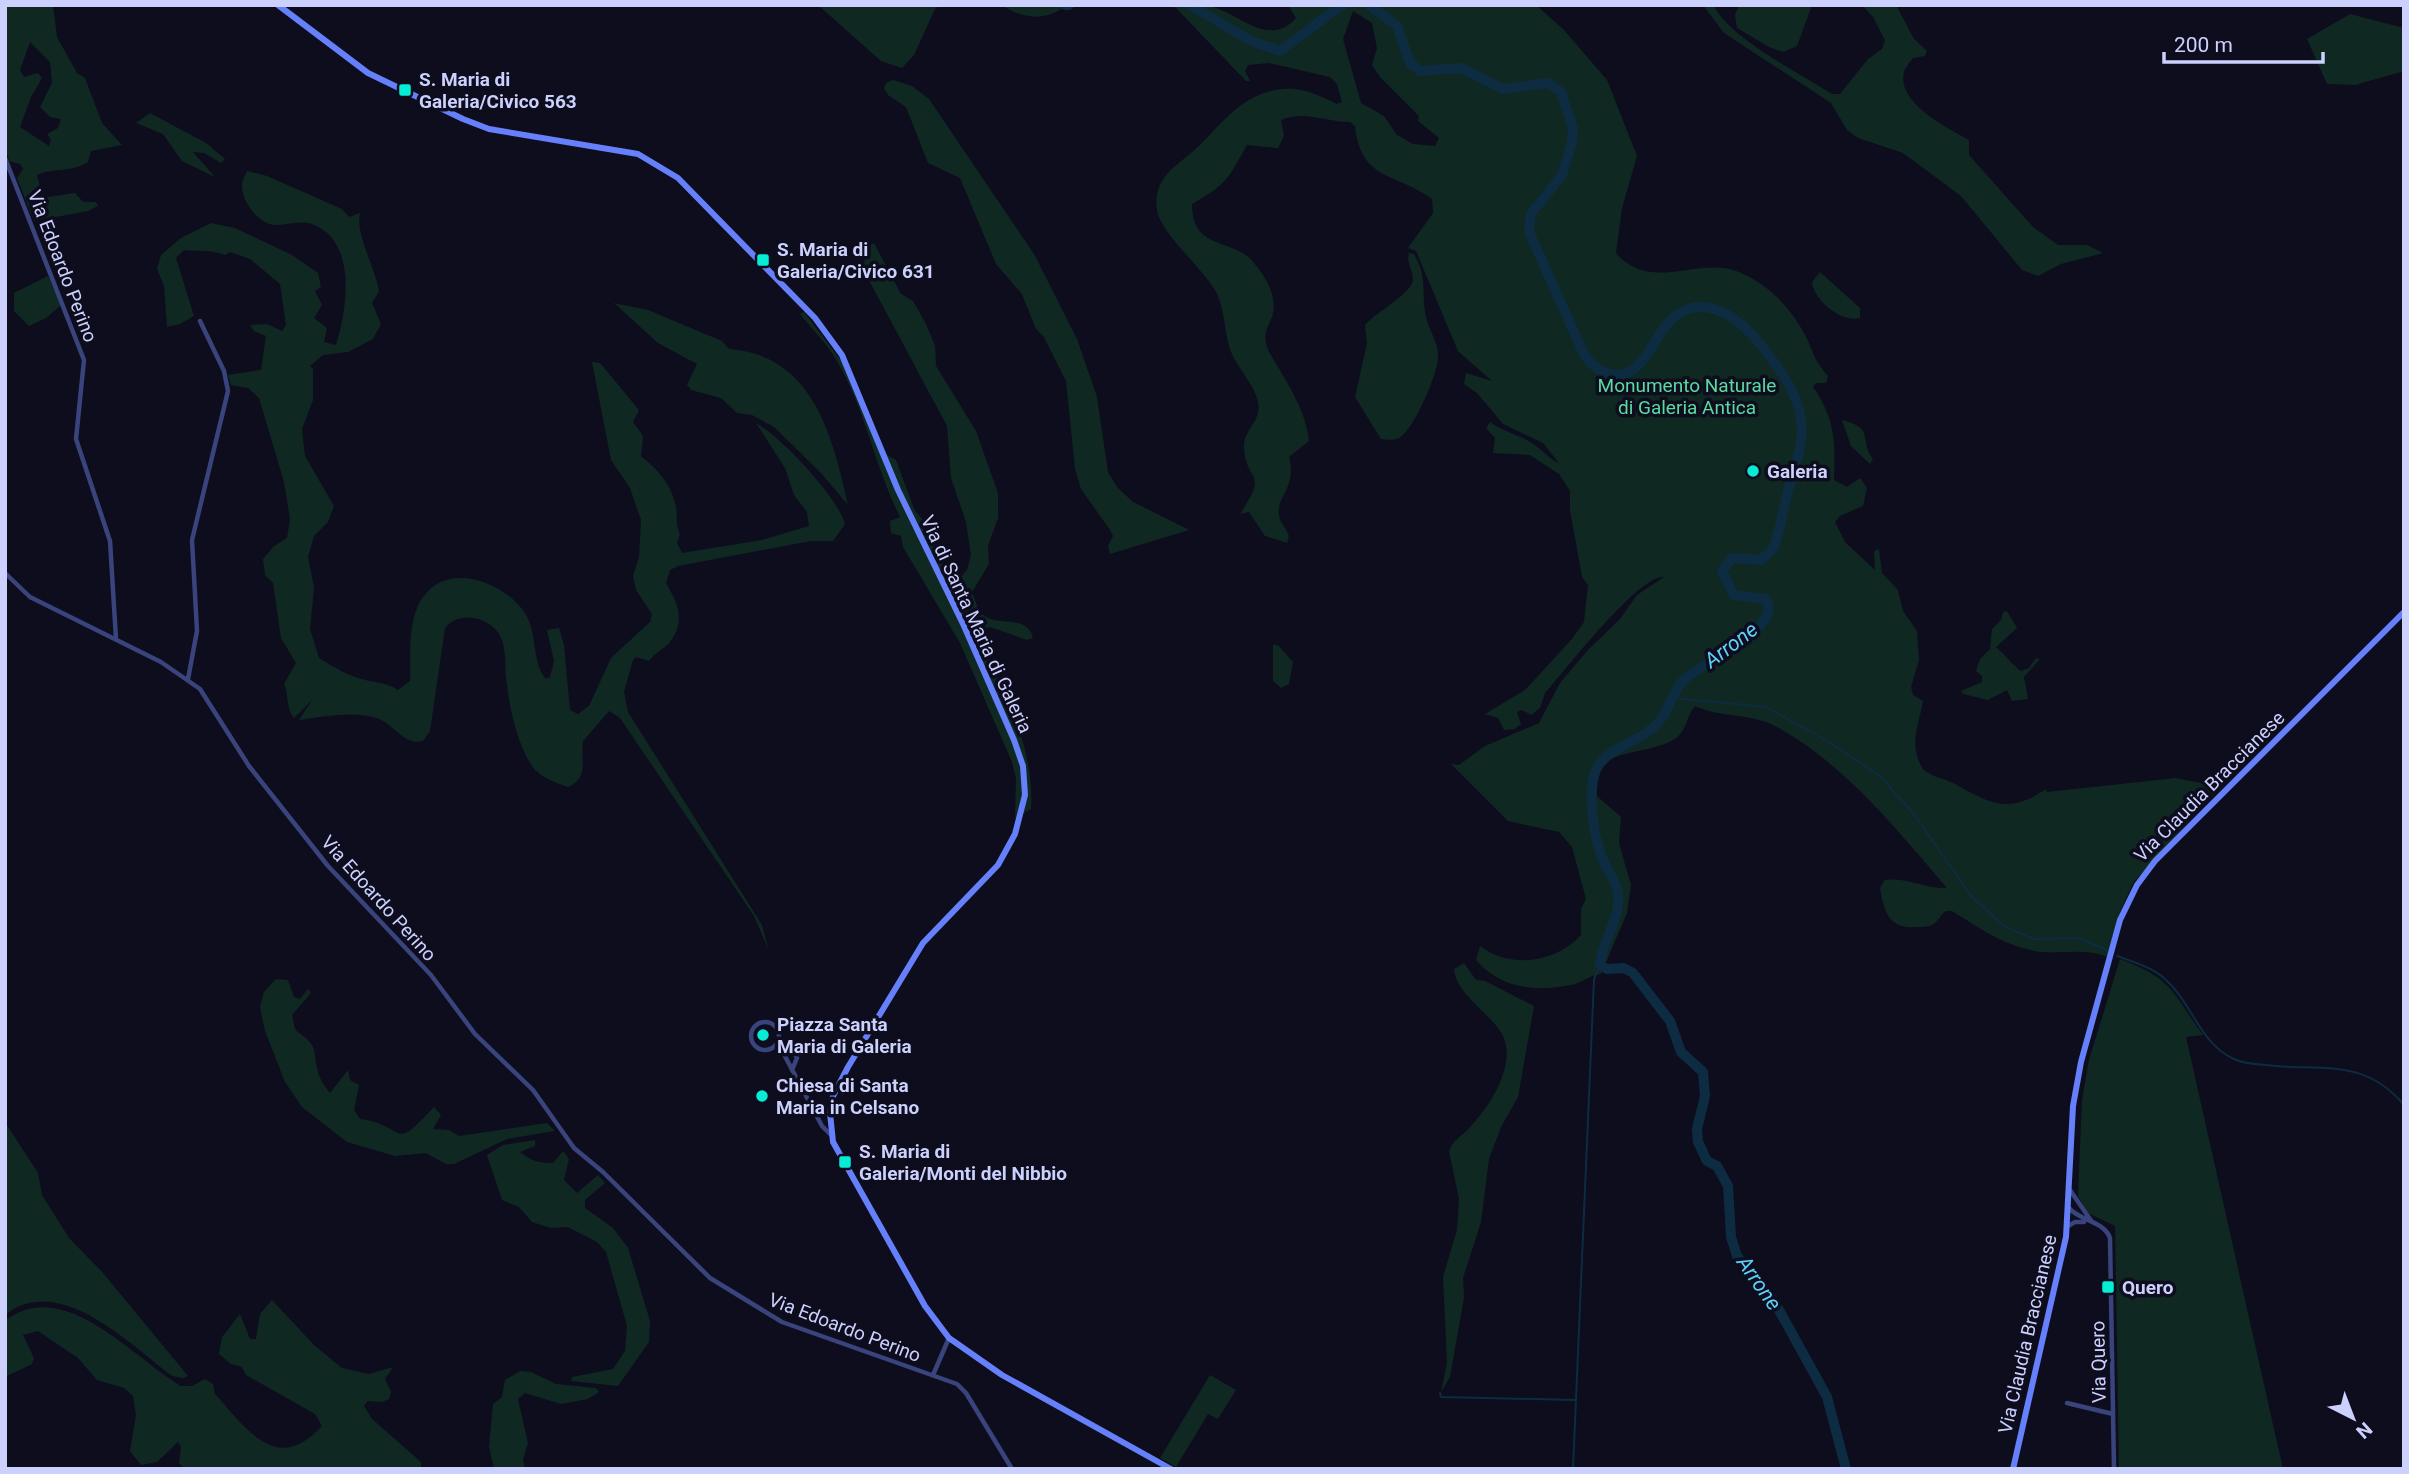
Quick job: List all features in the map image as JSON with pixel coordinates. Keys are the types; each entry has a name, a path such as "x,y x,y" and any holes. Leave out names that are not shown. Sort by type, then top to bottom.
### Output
{"street":[{"name":"Via di Santa Maria di Galeria","path":"278,5 368,73 463,119 489,129 638,154 678,178 815,318 842,355 902,501 964,626 1014,740 1023,766 1025,788 1015,834 1004,856 984,883 923,943 848,1067 833,1096 831,1135 835,1150 925,1306 949,1338 1002,1375 1171,1469"},
{"name":"Via Edoardo Perino","path":"5,158 84,359 76,439 110,541 116,639 188,680 206,696 249,765 321,857 431,975 475,1034 533,1090 570,1144 608,1176 710,1278 782,1322 957,1384 966,1393 1012,1469"},
{"path":"188,680 197,631 192,540 228,391 224,372 200,321"},
{"path":"5,573 30,597 116,639"},
{"name":"Via Claudia Braccianese","path":"2013,1469 2068,1226 2073,1105 2080,1068 2115,934 2137,885 2155,861 2404,612"},
{"path":"792,1071 797,1058 790,1045 779,1044 763,1052 751,1034 752,1028 768,1021 779,1044 792,1071 822,1126 831,1135"},
{"name":"Via Quero","path":"2070,1190 2092,1223"},
{"name":"Via Quero","path":"2069,1208 2078,1210 2092,1223 2104,1228 2110,1238 2114,1469"},
{"path":"2068,1226 2075,1222 2092,1223"},
{"path":"933,1374 949,1338"},
{"path":"2067,1403 2113,1414"}],"green space":[{"path":"5,5 53,5 57,37 77,73 85,78 102,123 122,145 91,151 88,162 82,165 37,175 42,194 48,197 75,193 83,202 96,202 98,206 88,211 34,221 17,178 23,169 20,164 9,161 5,146","holes":["30,42 50,62 52,83 40,107 50,117 61,119 58,128 47,134 51,140 49,146 20,127 31,97 42,78 38,73 24,77 20,70"]},
{"path":"818,5 940,5 935,9 914,55 902,68 881,61"},
{"path":"1001,5 1067,5 1051,14 1034,17"},
{"name":"Monumento Naturale di Galeria Antica","path":"1169,5 1208,6 1255,27 1276,30 1296,18 1288,5 1536,5 1563,29 1607,80 1637,156 1622,208 1616,253 1629,265 1644,271 1660,273 1724,268 1750,277 1788,308 1817,362 1828,376 1826,383 1816,383 1813,387 1826,410 1833,432 1834,480 1847,487 1860,478 1867,488 1863,506 1840,516 1835,522 1845,542 1875,570 1874,551 1879,549 1882,573 1898,590 1903,611 1917,631 1919,660 1911,687 1913,695 1923,701 1915,743 1923,769 1988,801 2009,804 2020,802 2046,789 2047,792 2176,778 2220,787 2133,883 2120,912 2107,957 2083,952 2028,950 1994,936 1952,911 1946,911 1931,925 1900,926 1886,912 1880,888 1885,880 1947,888 1889,821 1826,760 1777,727 1695,706 1683,731 1676,738 1653,748 1613,758 1602,764 1594,773 1590,785 1598,797 1621,817 1619,843 1631,885 1627,913 1601,974 1571,985 1532,988 1496,977 1476,960 1480,946 1505,958 1519,960 1532,960 1559,952 1581,935 1581,909 1586,899 1572,847 1559,832 1508,821 1451,764 1459,765 1485,746 1539,723 1560,683 1587,651 1620,619 1637,595 1664,577 1653,580 1621,607 1545,693 1540,708 1531,715 1522,710 1517,712 1521,724 1515,729 1504,730 1498,718 1485,714 1525,690 1584,622 1588,585 1582,577 1570,510 1570,491 1559,474 1530,455 1493,453 1495,438 1486,428 1490,422 1531,443 1559,463 1543,443 1503,424 1477,393 1464,384 1466,373 1492,381 1458,351 1416,251 1408,248 1433,213 1432,199 1373,167 1364,157 1355,126 1350,122 1307,116 1281,120 1284,136 1278,148 1247,145 1226,180 1192,204 1199,230 1206,237 1246,255 1267,282 1274,302 1266,343 1299,405 1309,441 1289,457 1289,484 1279,508 1280,518 1289,536 1287,543 1265,536 1249,512 1240,514 1254,490 1254,478 1248,467 1244,447 1259,405 1254,390 1231,352 1221,304 1215,290 1165,229 1160,219 1157,210 1159,188 1169,172 1236,109 1256,96 1289,88 1310,92 1337,104 1342,102 1337,84 1330,77 1269,63 1248,65 1245,71 1250,81 1246,81 1176,8","holes":["1353,11 1372,23 1377,48 1372,65 1380,77 1419,116 1418,121 1439,138 1435,146 1413,144 1397,135 1384,116 1361,103 1343,39"]},
{"path":"1703,5 1714,5 1733,29 1766,54 1832,94 1840,94 1868,59 1882,49 1885,40 1873,17 1862,5 1896,5 1914,39 1927,51 1925,56 1913,58 1904,72 1908,94 1916,104 1937,121 1969,140 1969,155 2033,227 2058,245 2087,245 2103,253 2061,264 2038,276 2022,270 1961,196 1903,153 1858,138 1847,130 1831,103 1724,33"},
{"path":"1739,5 1812,5 1797,46 1783,52 1737,28 1735,15"},
{"path":"2350,14 2404,28 2404,71 2355,85 2327,84 2307,39"},
{"path":"893,80 912,86 929,99 1034,254 1077,339 1097,397 1108,472 1117,487 1133,502 1189,530 1110,554 1108,546 1113,536 1081,489 1075,469 1066,381 1044,337 1036,329 1022,294 996,264 960,178 928,163 906,107 888,95 884,88 886,83"},
{"path":"150,113 206,143 225,159 221,163 204,153 193,152 215,177 182,161 163,134 136,123"},
{"path":"247,171 267,176 342,209 349,217 360,213 360,231 379,291 372,303 381,324 373,339 348,352 323,355 310,366 313,369 313,400 302,429 305,456 334,506 328,522 314,536 308,557 314,588 310,629 319,658 335,668 398,690 410,681 412,627 423,597 434,586 447,580 476,580 504,593 525,613 532,629 538,664 546,679 550,677 554,661 547,630 559,628 564,645 570,710 578,714 589,706 611,658 650,622 652,614 636,590 633,576 639,557 641,520 630,488 611,460 592,362 600,363 639,410 633,422 643,436 641,456 658,472 671,492 680,534 677,543 682,553 762,540 809,526 807,512 794,495 785,468 756,423 793,454 832,499 845,524 833,541 811,541 678,566 670,570 666,583 677,605 679,619 675,634 649,661 636,657 633,660 624,692 628,712 762,925 769,951 754,916 620,718 609,711 583,741 582,773 575,783 568,787 535,770 526,756 514,723 502,640 498,632 484,621 467,617 451,622 445,628 430,731 423,741 411,741 384,722 370,716 339,715 299,720 312,700 294,718 291,714 284,684 296,663 281,638 273,583 265,575 263,559 273,547 287,538 290,519 284,482 259,398 248,388 231,385 228,375 261,370 266,336 254,331 250,325 267,324 282,331 286,325 280,284 250,259 230,252 225,255 210,251 184,250 176,258 194,316 180,324 167,327 164,286 157,269 161,255 181,238 211,223 235,228 292,255 318,273 321,287 315,291 322,305 314,318 327,328 324,342 336,345 345,296 343,261 337,245 327,233 312,224 274,225 257,216 248,205 243,192 242,183"},
{"path":"874,243 901,294 913,301 926,324 935,346 936,366 976,431 998,493 998,518 988,546 989,564 972,592 978,608 987,618 1024,625 1033,638 1027,640 990,627 980,630 980,637 1016,721 1028,764 1031,809 1015,818 1016,779 1012,762 960,643 903,547 901,536 891,533 890,521 900,517 847,379 829,349 800,314 804,312 843,363 878,450 896,460 914,509 925,523 953,586 967,570 971,555 966,522 951,478 947,426 863,269 867,247"},
{"path":"1409,253 1414,254 1423,278 1426,317 1437,347 1437,366 1430,388 1407,430 1397,439 1381,439 1355,397 1367,343 1365,325 1411,285 1413,280"},
{"path":"1820,272 1860,308 1860,318 1853,319 1837,314 1823,303 1812,282"},
{"path":"48,276 61,305 46,318 29,326 14,311 14,293"},
{"path":"614,303 648,310 722,341 729,349 758,355 781,366 800,383 826,427 848,505 821,473 774,427 752,415 737,413 721,398 691,390 687,385 697,364 658,343"},
{"path":"1842,420 1863,431 1873,459 1870,464 1851,446"},
{"path":"2007,611 2017,628 1996,647 2021,671 2029,668 2036,658 2040,659 2024,677 2028,699 2012,701 2007,690 1988,700 1963,694 1961,691 1982,682 1982,676 1976,671 1980,659 1990,649 1992,629 2001,620 2003,612"},
{"path":"1273,644 1279,646 1293,662 1289,684 1281,688 1273,681"},
{"path":"2120,959 2138,966 2162,981 2178,998 2203,1035 2186,1037 2283,1469 2119,1469 2115,1226 2088,1213 2078,1196 2082,1100 2089,1060"},
{"path":"1464,963 1476,980 1485,981 1534,1006 1518,1097 1501,1127 1489,1159 1481,1222 1463,1278 1464,1298 1450,1377 1441,1392 1447,1363 1443,1277 1457,1230 1459,1199 1449,1151 1486,1108 1500,1084 1507,1058 1502,1034 1467,995 1456,978 1454,969"},
{"path":"276,979 288,980 294,997 300,999 308,989 311,993 292,1015 295,1029 313,1046 320,1077 330,1093 348,1070 350,1080 359,1085 354,1110 360,1119 404,1133 411,1130 434,1107 441,1115 433,1129 449,1130 459,1136 547,1123 555,1131 507,1139 454,1164 446,1164 426,1153 395,1156 347,1142 302,1107 285,1082 265,1031 260,1007 264,992"},
{"path":"5,1122 38,1173 42,1195 69,1238 103,1273 188,1376 172,1376 114,1331 70,1307 48,1302 26,1304 5,1315"},
{"path":"535,1140 535,1146 520,1152 535,1161 553,1163 563,1151 569,1159 564,1180 577,1193 598,1175 605,1183 585,1200 585,1208 613,1228 628,1248 650,1321 649,1342 618,1386 571,1381 572,1377 613,1369 625,1351 627,1326 606,1252 597,1242 568,1227 551,1228 532,1222 519,1207 502,1200 487,1155 503,1145"},
{"path":"272,1300 314,1345 342,1368 369,1374 393,1367 385,1379 391,1392 389,1399 382,1402 368,1401 364,1406 372,1419 421,1462 421,1469 184,1469 179,1463 181,1447 178,1442 157,1462 141,1465 130,1451 136,1415 133,1396 124,1388 97,1380 78,1358 38,1331 23,1335 34,1358 32,1364 5,1377 5,1321 27,1309 50,1308 73,1314 96,1325 181,1386 192,1386 205,1379 213,1384 215,1394 252,1434 265,1443 291,1447 306,1440 322,1426 315,1414 246,1375 242,1367 231,1364 219,1354 222,1337 240,1314 250,1339 256,1339 260,1314"},
{"path":"520,1371 531,1372 556,1384 596,1388 599,1392 588,1399 561,1404 525,1393 518,1399 528,1443 523,1459 525,1469 494,1469 489,1447 493,1404 502,1397 505,1380"},
{"path":"1210,1375 1236,1390 1218,1419 1208,1414 1176,1467 1160,1458"}],"waterway":[{"name":"Arrone","path":"1190,5 1251,41 1280,51 1342,5"},
{"name":"Arrone","path":"1369,5 1397,26 1410,63 1420,71 1461,68 1503,89 1548,83 1561,92 1573,128 1572,142 1562,175 1531,214 1529,232 1583,352 1593,365 1606,373 1628,373 1644,358 1671,320 1683,311 1695,307 1708,308 1731,317 1752,335 1780,371 1796,400 1802,429 1800,446 1773,549 1761,560 1732,558 1722,571 1734,595 1766,599 1769,610 1763,622 1737,645 1682,682 1654,727 1601,762 1593,781 1592,807 1598,845 1618,893 1617,911 1600,965 1607,969 1624,968 1633,973 1670,1021 1681,1052 1703,1072 1705,1096 1697,1129 1698,1142 1707,1161 1717,1166 1728,1186 1731,1237 1737,1256 1774,1301 1827,1397 1846,1469"},
{"path":"1674,698 1766,707 1822,738 1879,775 1913,813 1972,897 2004,926 2034,939 2078,938 2107,950"},
{"path":"2117,956 2148,968 2165,979 2213,1044 2234,1059 2254,1064 2340,1069 2357,1073 2373,1079 2404,1105"},
{"path":"1573,1469 1594,979 1600,965"},
{"path":"1440,1393 1441,1397 1575,1400"}],"place":[{"name":"S. Maria di Galeria/Civico 563","path":"405,90"},
{"name":"S. Maria di Galeria/Civico 631","path":"763,260"},
{"name":"Galeria","path":"1753,471"},
{"name":"Piazza Santa Maria di Galeria","path":"763,1035"},
{"name":"Chiesa di Santa Maria in Celsano","path":"762,1096"},
{"name":"S. Maria di Galeria/Monti del Nibbio","path":"845,1162"},
{"name":"Quero","path":"2108,1287"}]}
